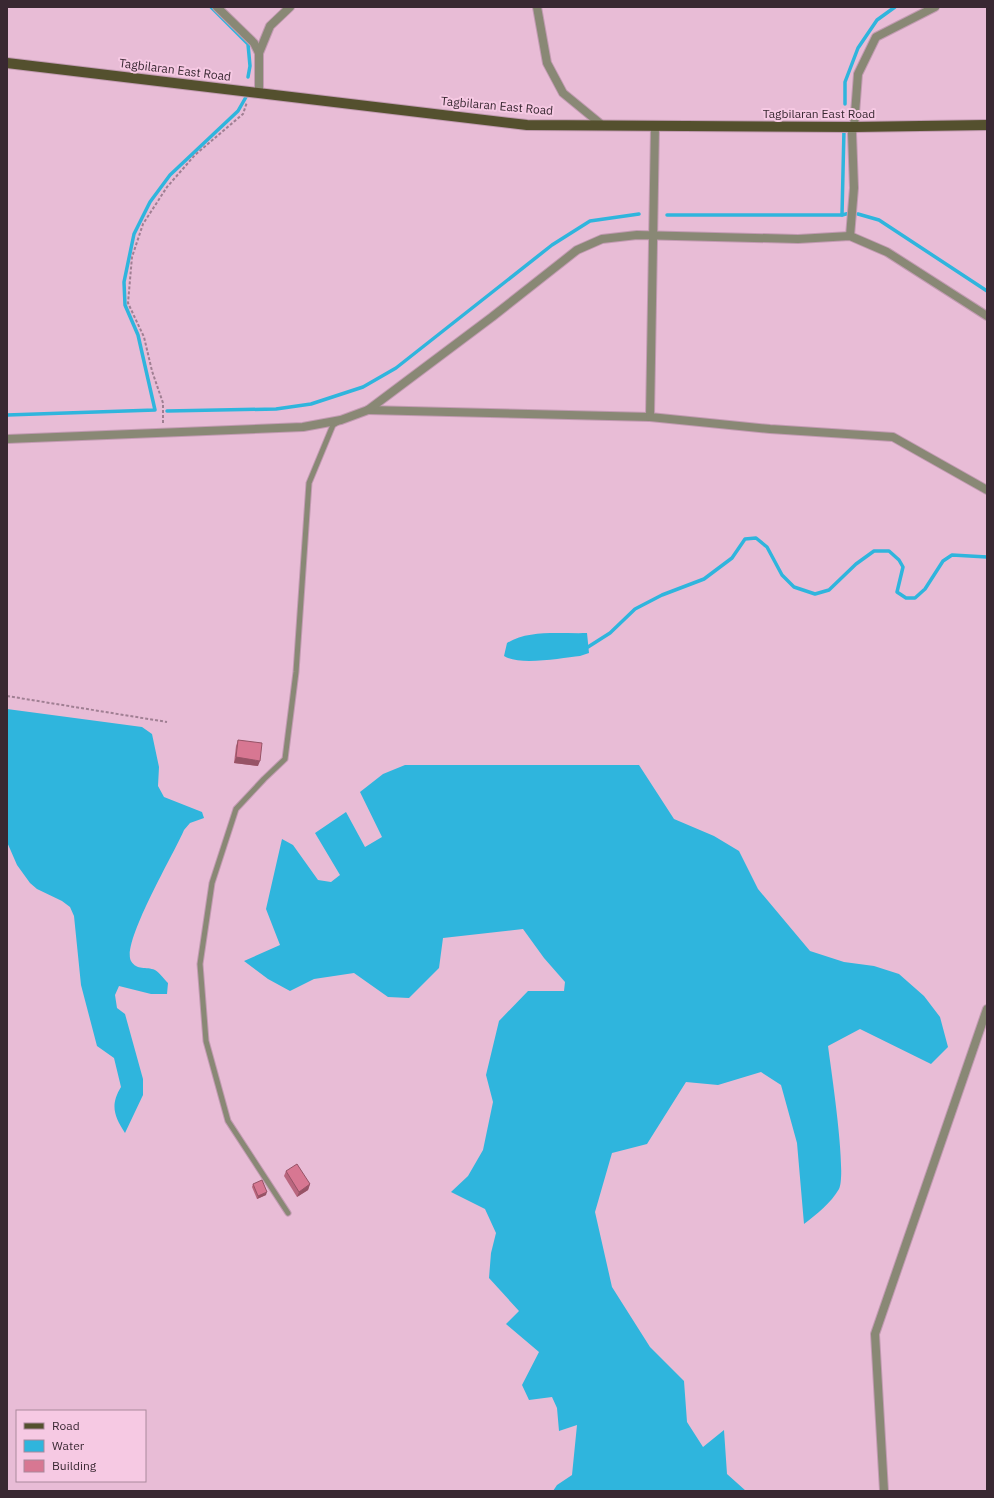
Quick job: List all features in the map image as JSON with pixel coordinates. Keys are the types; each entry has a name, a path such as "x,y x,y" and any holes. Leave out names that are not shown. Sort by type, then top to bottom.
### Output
{"main road":[{"name":"Tagbilaran East Road","path":"7,63 527,125 854,127 987,125"}],"street":[{"path":"216,7 254,43 259,52"},
{"path":"255,92 259,52 270,26 290,7"},
{"path":"537,7 547,63 563,94 602,125"},
{"path":"850,236 854,188 852,134 854,127 858,74 876,37 935,7"},
{"path":"650,417 655,126"},
{"path":"7,439 164,434 303,427 341,420 368,410 492,317 577,250 602,238 637,235 798,239 850,236 887,252 987,316"},
{"path":"368,410 650,417 770,429 893,437 987,490"},
{"path":"884,1491 874,1334 987,1009"}],"lane":[{"path":"288,1213 228,1121 206,1041 200,964 212,883 236,809 285,759 296,672 308,483 333,425 341,420"}],"path":[{"path":"164,434 163,403 152,371 144,337 128,303 132,257 143,224 167,187 195,155 243,114 255,92"},
{"path":"7,696 167,722"}],"water":[{"path":"546,633 587,633 589,653 580,656 530,661 511,659 504,656 507,643 525,636"},
{"path":"7,709 142,727 152,734 159,767 158,786 164,797 202,812 204,818 190,823 184,830 141,917 130,951 131,961 133,964 139,967 155,970 168,983 167,994 151,994 119,986 115,995 117,1008 125,1014 143,1079 143,1095 125,1133 118,1121 115,1110 115,1099 121,1087 114,1058 97,1046 81,985 74,916 70,907 62,901 37,889 30,883 17,865 7,842"},
{"path":"405,765 639,765 674,819 714,836 739,851 758,889 810,951 844,962 874,966 899,974 924,996 940,1017 948,1047 931,1064 860,1029 828,1046 838,1120 841,1179 839,1189 828,1204 804,1224 797,1143 781,1085 761,1072 718,1085 686,1082 647,1144 612,1153 595,1212 612,1287 650,1347 684,1381 687,1422 703,1447 724,1430 727,1474 746,1491 553,1491 557,1485 572,1475 577,1425 559,1431 557,1408 552,1397 529,1400 522,1385 539,1352 506,1324 519,1311 489,1278 491,1253 496,1233 485,1209 451,1192 468,1176 483,1150 493,1102 486,1075 499,1021 528,991 564,991 565,982 544,958 523,929 443,938 439,968 409,998 388,997 354,973 314,979 290,991 268,979 244,961 280,945 266,909 282,839 293,845 318,880 331,882 340,875 315,833 346,812 365,847 382,837 360,792 383,774"}],"building":[{"path":"238,740 262,743 260,761 236,757"},
{"path":"297,1164 310,1184 299,1192 286,1171"},
{"path":"262,1180 267,1192 258,1196 253,1184"}],"waterway":[{"path":"211,7 248,44 250,66 248,77"},
{"path":"845,104 845,82 858,48 877,20 895,7"},
{"path":"7,415 155,410 138,335 125,305 124,282 134,234 150,202 170,175 238,111 246,97"},
{"path":"842,215 844,129"},
{"path":"667,215 842,215 850,213"},
{"path":"167,411 276,409 311,404 363,387 396,368 552,245 590,221 639,214"},
{"path":"858,214 879,220 987,291"},
{"path":"588,647 610,633 635,609 662,595 704,579 732,558 745,539 756,538 767,547 782,575 794,587 815,594 829,590 856,564 874,551 889,551 899,560 903,567 897,592 906,598 915,598 925,589 943,561 952,555 987,557"}]}
